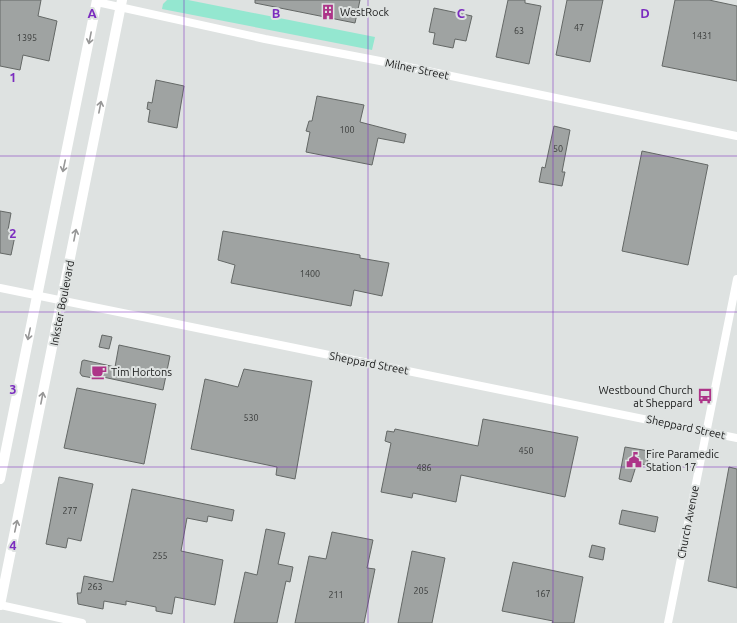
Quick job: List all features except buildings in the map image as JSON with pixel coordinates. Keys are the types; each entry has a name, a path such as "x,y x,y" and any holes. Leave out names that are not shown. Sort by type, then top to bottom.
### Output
{"main road":[{"path":"0,479 97,1"},
{"name":"Inkster Boulevard","path":"0,605 121,3"}],"street":[{"name":"Milner Street","path":"97,1 121,3 265,39 380,61 737,136"},
{"name":"Church Avenue","path":"668,623 737,279"},
{"name":"Sheppard Street","path":"0,288 737,438"},
{"path":"0,605 82,623"}],"green space":[{"path":"167,0 188,0 375,37 372,50 162,9 163,4"}],"place":[{"name":"WestRock","path":"328,12"},
{"name":"Tim Hortons","path":"99,372"},
{"name":"Westbound Church at Sheppard","path":"705,396"},
{"name":"Fire Paramedic Station 17","path":"634,460"}]}
